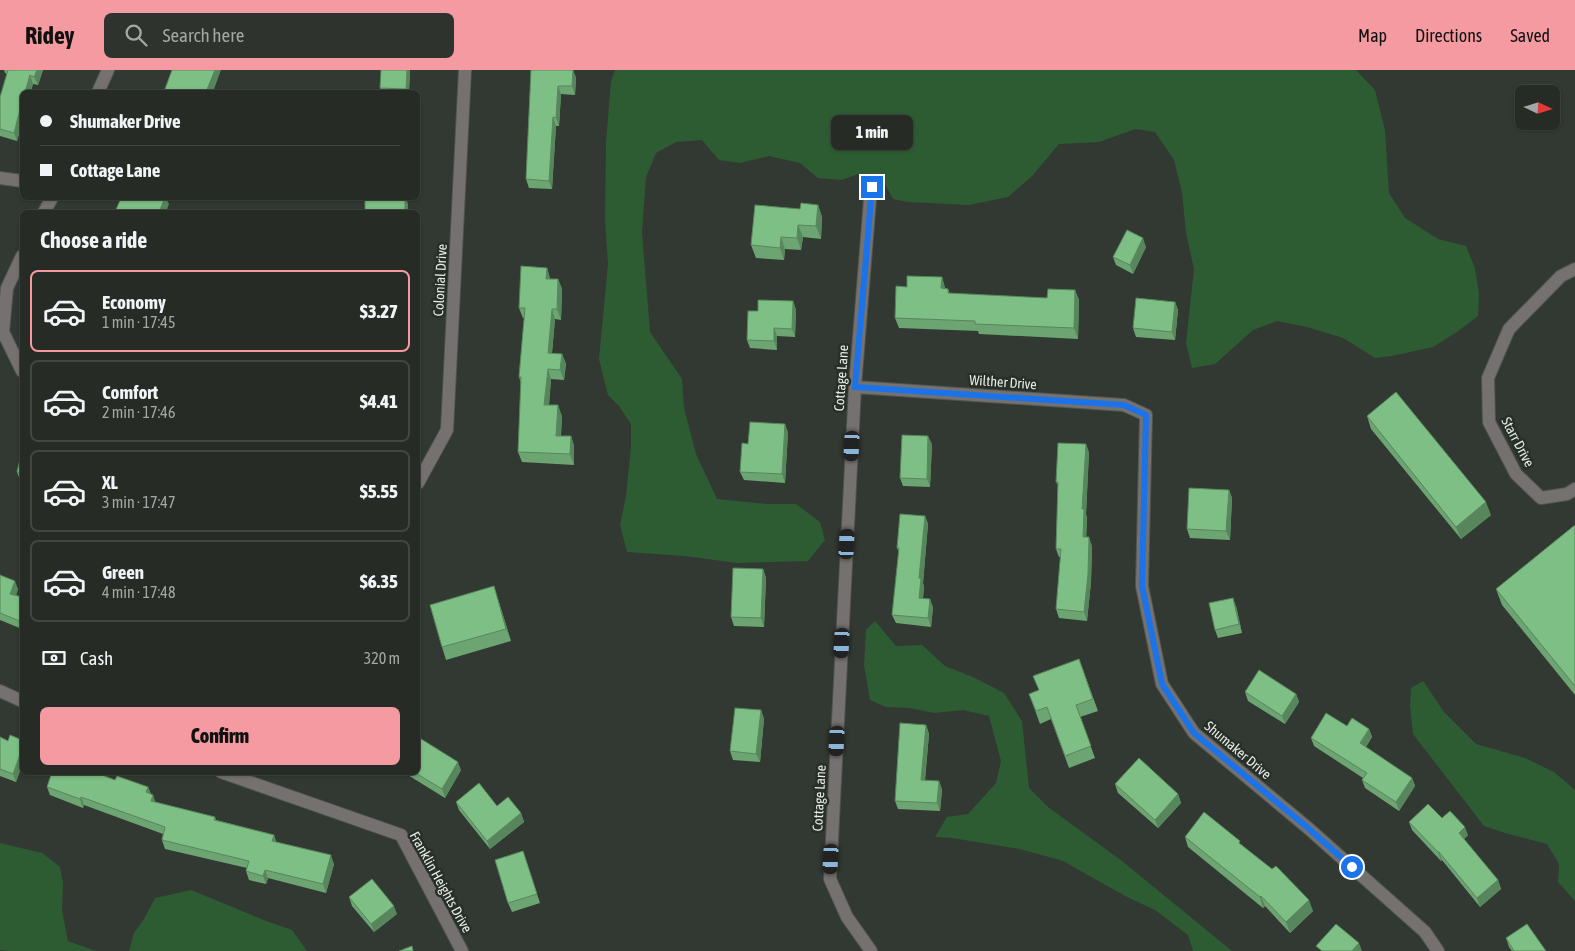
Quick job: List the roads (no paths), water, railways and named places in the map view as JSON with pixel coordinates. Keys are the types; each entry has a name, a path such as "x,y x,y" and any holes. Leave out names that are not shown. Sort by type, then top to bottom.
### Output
{"street":[{"path":"99,90 108,70"},
{"name":"Colonial Drive","path":"420,479 447,430 465,70"},
{"path":"0,178 20,182"},
{"name":"Cottage Lane","path":"871,951 847,917 830,879 855,387 872,187"},
{"path":"20,260 7,288 3,332 20,367"},
{"name":"Starr Drive","path":"1575,269 1561,276 1509,329 1488,378 1489,422 1516,474 1541,498 1567,494 1575,489"},
{"name":"Wilther Drive","path":"855,387 1124,405 1146,415"},
{"name":"Shumaker Drive","path":"1146,415 1142,586 1162,684 1194,733 1308,828 1425,932 1438,951"},
{"path":"0,692 20,700"},
{"name":"Franklin Heights Drive","path":"230,775 401,835 462,951"}]}
